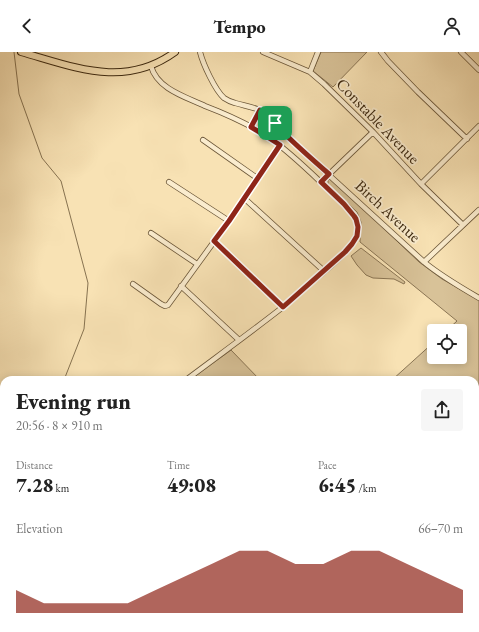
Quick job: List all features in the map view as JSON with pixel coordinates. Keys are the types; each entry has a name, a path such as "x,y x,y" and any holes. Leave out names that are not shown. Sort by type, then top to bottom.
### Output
{"main road":[{"path":"24,53 75,67 107,73 134,70 151,66 175,52"}],"street":[{"path":"200,52 220,94 234,103 254,107 260,110 251,127"},
{"name":"Constable Avenue","path":"264,52 310,72 324,84 463,225"},
{"path":"310,72 318,52"},
{"path":"381,52 418,92 466,139"},
{"path":"461,52 479,70"},
{"path":"151,66 152,72 156,77 172,91 251,127 280,145 352,212 358,227 357,236 352,244 324,271 283,307 191,376"},
{"name":"Birch Avenue","path":"260,110 266,113 285,134 424,262 436,272 479,298"},
{"path":"421,184 479,126"},
{"path":"321,182 373,132"},
{"path":"203,140 257,178"},
{"path":"133,284 166,306 229,221 280,145"},
{"path":"169,182 229,221"},
{"path":"244,198 324,271"},
{"path":"424,262 479,210"},
{"path":"151,233 197,264"},
{"path":"214,241 283,307"},
{"path":"181,286 239,340"}],"shaded area":[{"path":"321,52 367,52 333,87 313,71"},
{"path":"332,179 419,262 442,279 479,300 479,376 396,376 427,348 427,364 467,364 467,324 454,324 457,321 360,242 361,222 357,212 328,184 328,180"},
{"path":"361,248 405,282 404,284 394,279 373,278 366,275 351,256"},
{"path":"231,350 256,376 195,376"}],"waterway":[{"path":"14,52 19,94 42,158 61,181 88,283 84,329 66,376"}],"route":[{"path":"260,110 266,113 275,123 329,174 321,182 352,212 358,222 356,240 345,252 283,307 214,241 280,145 251,127 260,110"}]}
